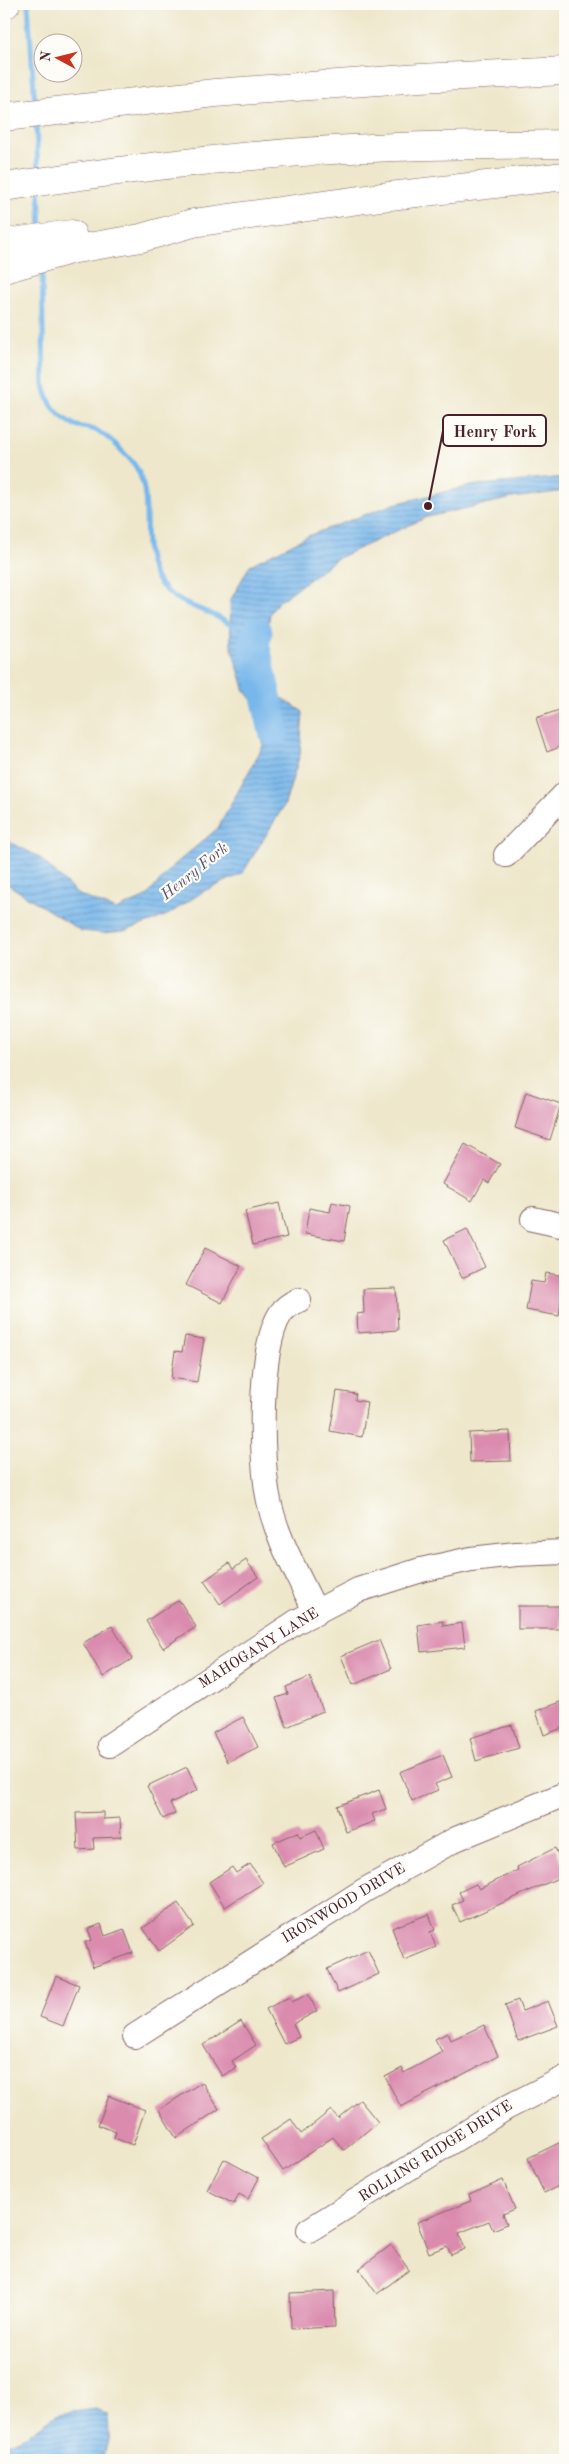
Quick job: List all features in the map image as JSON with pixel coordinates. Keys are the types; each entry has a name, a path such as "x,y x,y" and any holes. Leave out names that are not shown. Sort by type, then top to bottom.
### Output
{"highway":[{"path":"4,117 215,93 420,78 565,71"},
{"path":"4,187 237,158 394,147 565,144"},
{"path":"4,244 139,223 193,223 410,193 565,176"},
{"path":"4,269 70,250 140,238 193,223"}],"street":[{"path":"506,855 565,794"},
{"path":"533,1219 565,1226"},
{"path":"299,1300 289,1305 280,1314 271,1338 264,1392 262,1429 263,1471 269,1502 282,1542 316,1612"},
{"name":"MAHOGANY LANE","path":"110,1745 296,1622 358,1590 421,1570 471,1559 516,1554 565,1552"},
{"name":"IRONWOOD DRIVE","path":"135,2036 266,1951 381,1881 456,1839 565,1794"},
{"name":"ROLLING RIDGE DRIVE","path":"309,2230 506,2108 565,2078"}],"water":[{"path":"565,477 565,491 512,498 427,517 336,559 277,603 270,614 261,668 261,688 284,699 303,712 300,754 285,804 242,874 204,891 169,914 151,922 124,931 103,933 81,931 4,882 4,839 39,857 77,894 116,910 146,897 173,866 218,828 263,746 264,717 245,691 231,646 230,601 250,565 310,535 394,504 470,486"},
{"path":"96,2409 108,2415 109,2435 103,2460 4,2460 4,2445 26,2436 58,2414"}],"building":[{"path":"565,708 565,745 547,752 536,718"},
{"path":"526,1092 561,1104 550,1140 515,1128"},
{"path":"465,1144 500,1164 489,1183 484,1180 472,1201 443,1184"},
{"path":"332,1202 350,1206 344,1241 305,1234 309,1208 330,1212"},
{"path":"279,1203 287,1237 253,1245 245,1211"},
{"path":"467,1229 485,1267 462,1278 444,1240"},
{"path":"205,1248 241,1266 222,1303 186,1285"},
{"path":"546,1273 565,1276 559,1316 526,1310 531,1281 544,1283"},
{"path":"396,1288 398,1330 358,1333 357,1314 364,1313 363,1289"},
{"path":"185,1336 204,1339 197,1382 171,1378 175,1351 182,1352"},
{"path":"337,1391 356,1394 355,1400 367,1402 362,1437 330,1431"},
{"path":"510,1431 511,1461 470,1462 469,1433"},
{"path":"246,1560 258,1577 220,1604 204,1581 229,1563 233,1569"},
{"path":"179,1600 196,1627 163,1648 146,1621"},
{"path":"518,1606 561,1606 561,1629 518,1629"},
{"path":"443,1621 443,1626 462,1623 465,1647 421,1652 418,1625"},
{"path":"112,1626 132,1659 103,1677 83,1643"},
{"path":"379,1640 391,1669 353,1685 341,1656"},
{"path":"310,1677 323,1711 287,1727 276,1698 288,1694 286,1687"},
{"path":"565,1700 565,1727 544,1735 536,1711"},
{"path":"243,1717 258,1747 228,1762 213,1733"},
{"path":"512,1725 519,1748 476,1761 470,1738"},
{"path":"443,1755 452,1777 435,1784 438,1790 412,1801 400,1772"},
{"path":"187,1767 198,1790 170,1803 175,1813 163,1819 147,1786"},
{"path":"379,1790 386,1809 372,1814 375,1821 346,1832 337,1806"},
{"path":"103,1812 103,1819 120,1818 121,1837 93,1838 94,1849 78,1850 76,1813"},
{"path":"316,1830 324,1849 284,1867 273,1843 298,1832 300,1837"},
{"path":"555,1848 565,1869 565,1875 460,1922 452,1905 463,1900 459,1892 476,1884 479,1889 518,1870 517,1867"},
{"path":"250,1864 263,1883 225,1907 209,1882 232,1867 236,1873"},
{"path":"178,1903 194,1926 159,1951 143,1928"},
{"path":"429,1914 435,1930 430,1932 436,1947 404,1960 392,1928"},
{"path":"101,1924 105,1936 124,1929 133,1953 93,1967 85,1942 92,1940 88,1929"},
{"path":"368,1950 379,1974 338,1993 327,1969"},
{"path":"56,1976 79,1985 63,2026 40,2017"},
{"path":"308,1994 317,2011 293,2024 299,2037 284,2044 266,2009 289,1997 292,2002"},
{"path":"518,2000 522,2011 548,2001 558,2026 518,2041 505,2005"},
{"path":"241,2021 256,2045 232,2061 236,2068 222,2076 203,2045"},
{"path":"484,2025 498,2056 401,2107 385,2077 402,2068 404,2073 442,2052 435,2039 448,2033 451,2040"},
{"path":"202,2082 219,2109 176,2138 159,2110"},
{"path":"109,2096 145,2110 133,2145 114,2138 116,2132 98,2125"},
{"path":"360,2100 378,2122 344,2150 333,2137 283,2171 261,2139 291,2119 301,2134 331,2110 338,2118"},
{"path":"565,2140 565,2183 544,2193 528,2158"},
{"path":"224,2159 259,2178 248,2199 239,2194 234,2204 207,2190"},
{"path":"503,2180 515,2209 503,2214 507,2224 493,2230 489,2221 459,2233 465,2249 451,2255 447,2246 429,2253 417,2222 471,2201 469,2195"},
{"path":"391,2245 409,2270 377,2294 359,2269"},
{"path":"334,2291 335,2327 291,2329 290,2293"}],"waterway":[{"path":"28,4 35,105"},
{"path":"36,121 38,173"},
{"path":"39,189 41,230"},
{"path":"42,266 44,385 51,404 63,418 78,426 95,430 108,438 136,467 142,481 145,496 149,558 153,572 161,585 178,599 226,621 235,628"},
{"name":"Henry Fork","path":"257,633 254,644 274,731"}],"place":[{"name":"Henry Fork","path":"428,506"}]}
